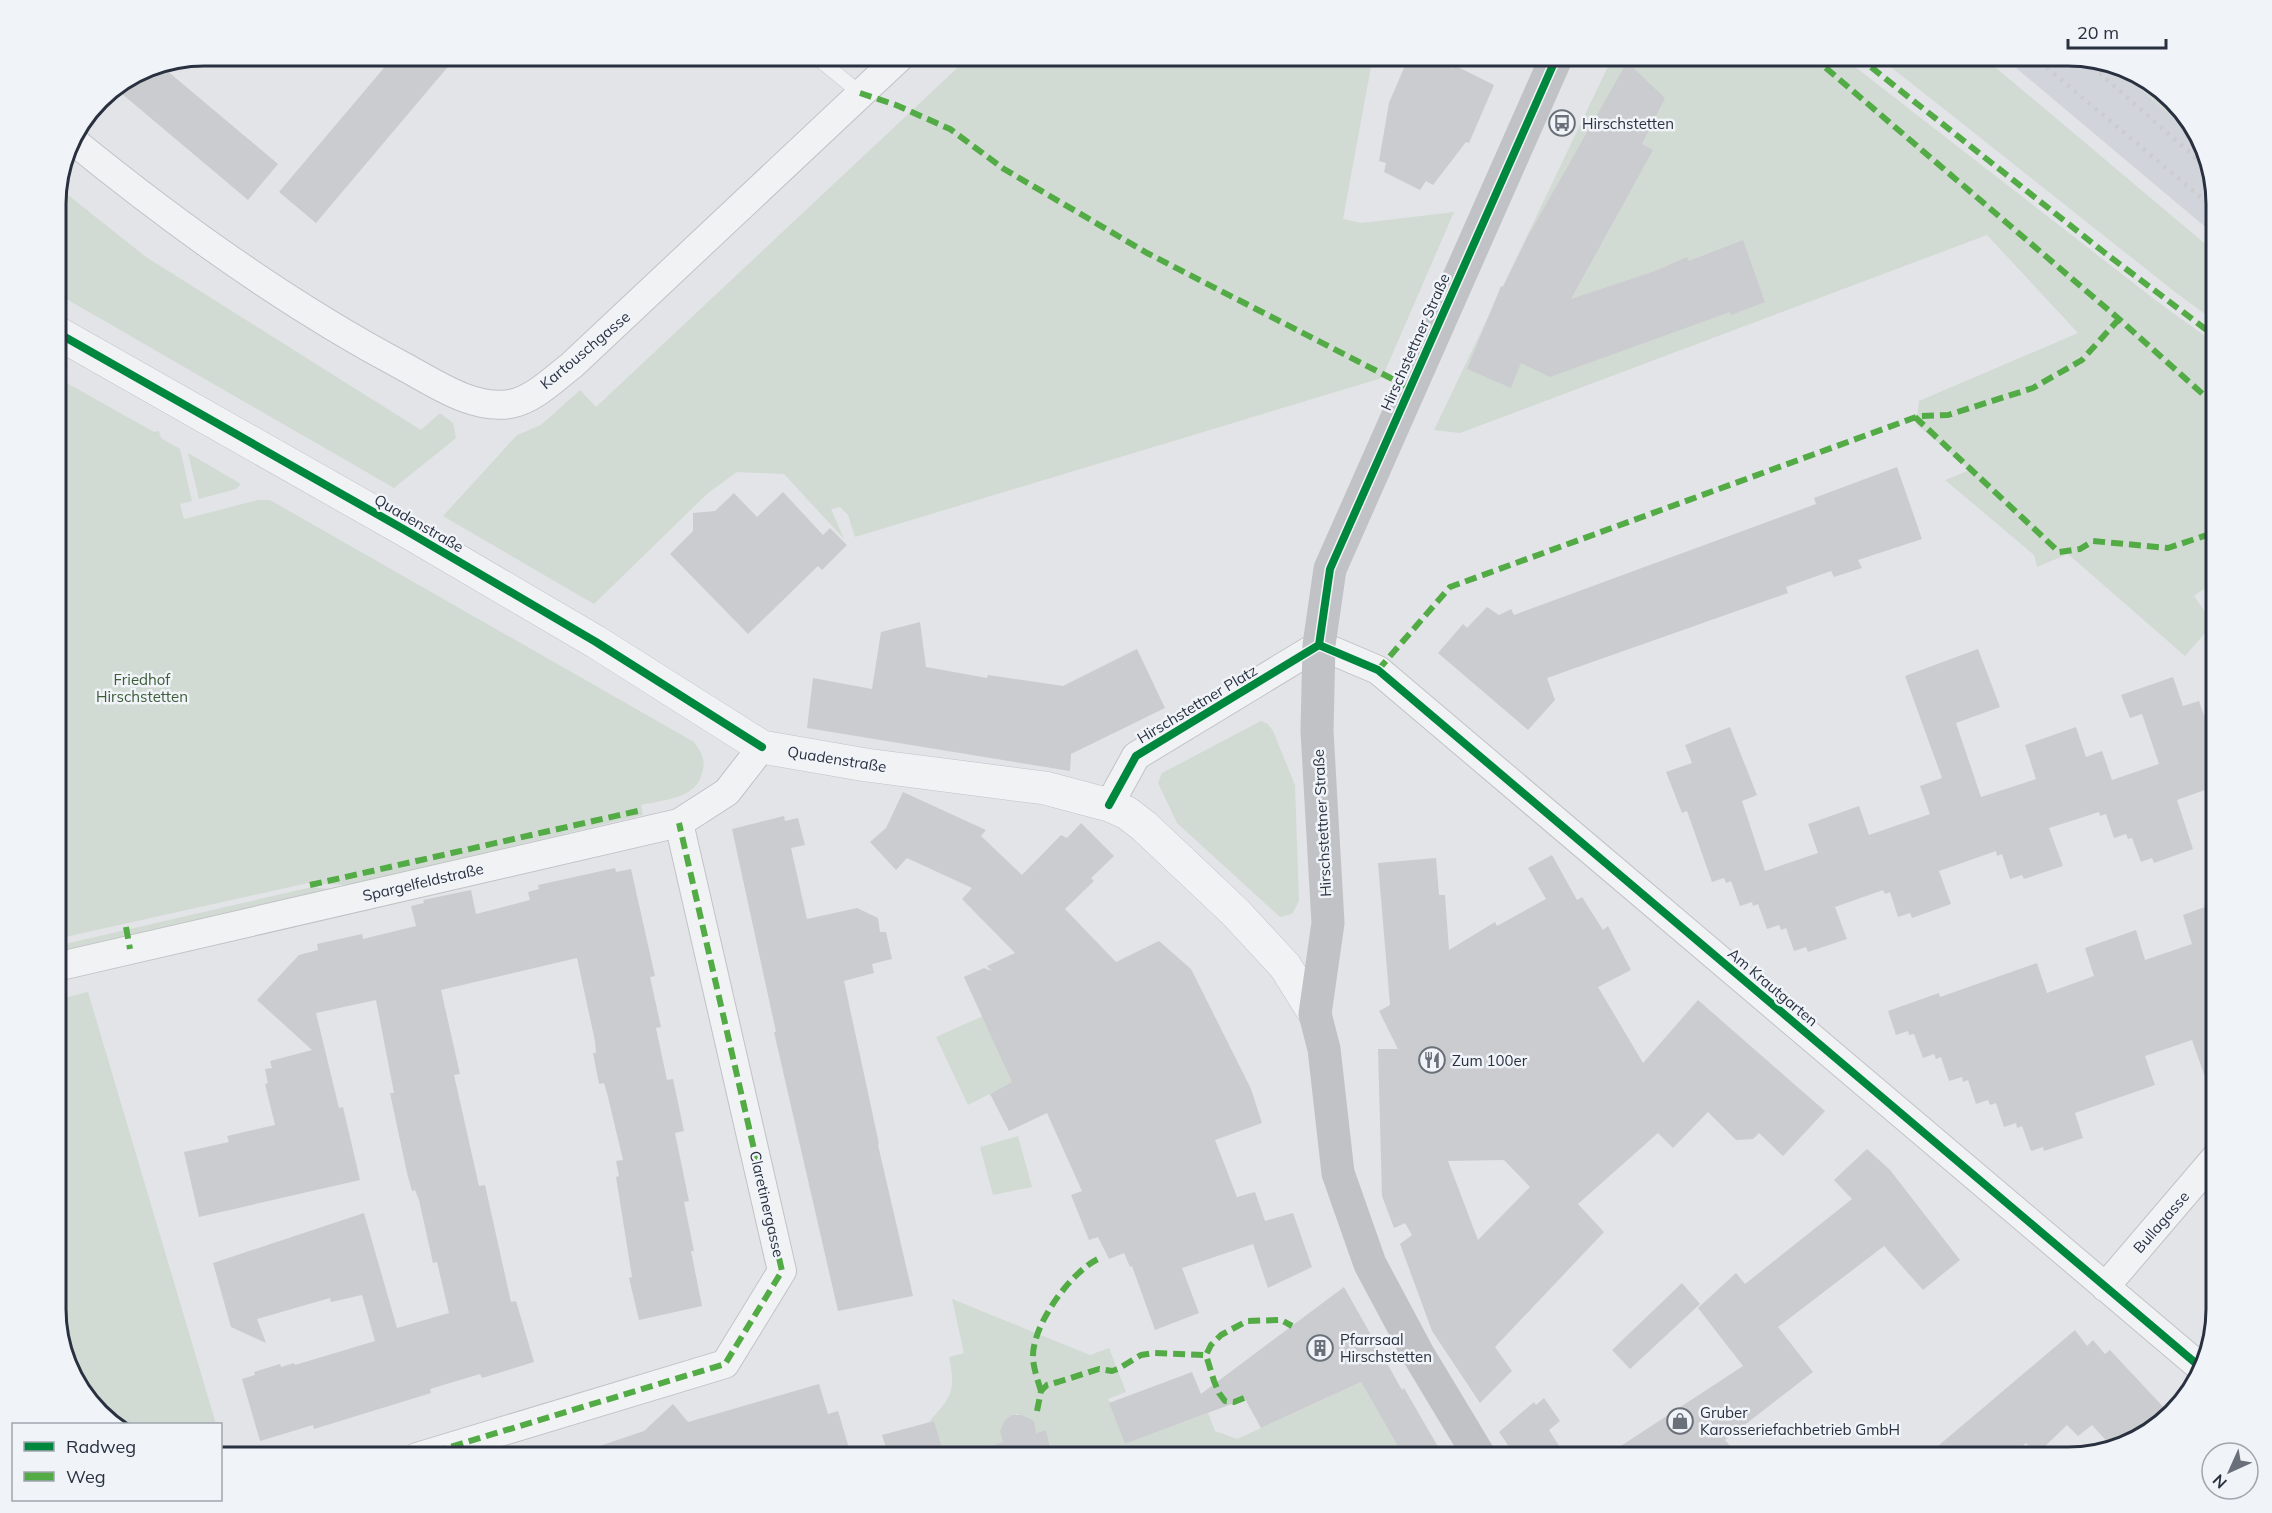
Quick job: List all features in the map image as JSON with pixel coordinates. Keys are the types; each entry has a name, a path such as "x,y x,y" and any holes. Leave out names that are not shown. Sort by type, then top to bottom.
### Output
{"main road":[{"name":"Hirschstettner Straße","path":"1473,1447 1418,1354 1371,1264 1338,1173 1324,1049 1315,1014 1328,923 1317,731 1319,645 1330,569 1553,66"}],"street":[{"name":"Kartouschgasse","path":"79,145 221,254 342,331 464,398 487,403 511,404 547,385 572,365 890,66"},
{"name":"Quadenstraße","path":"66,338 596,642 762,747 866,765 1045,788 1109,805 1127,813 1144,826 1236,913 1285,966 1315,1014"},
{"name":"Hirschstettner Platz","path":"1109,805 1136,756 1319,645"},
{"name":"Am Krautgarten","path":"1319,645 1378,670 2195,1363"},
{"name":"Spargelfeldstraße","path":"66,965 679,823 727,792 762,747"},
{"name":"Claretinergasse","path":"453,1447 724,1364 782,1271 679,823"},
{"name":"Bullagasse","path":"2105,1287 2206,1170"}],"lane":[{"path":"827,66 860,93"}],"shaded area":[{"path":"2014,66 2086,67 2132,82 2181,125 2192,143 2205,186 2206,228"}],"green space":[{"path":"959,66 1371,66 1343,219 1362,223 1454,212 1382,378 855,537 848,515 840,507 831,509 844,539 784,474 737,472 708,493 594,604 443,516 517,435 541,425 580,390 596,407"},
{"path":"1608,66 1854,66 2206,337 2206,587 2194,596 2206,613 2206,632 2185,656 2068,554 2037,567 2034,555 1945,480 1970,470 1916,424 1919,401 2078,333 1987,235 1460,433 1434,430"},
{"path":"1890,66 1994,66 2206,245 2206,315"},
{"path":"2132,82 2159,100 2181,125"},
{"path":"66,193 146,257 421,430 440,413 453,423 456,438 394,488 66,299"},
{"name":"Friedhof Hirschstetten","path":"66,383 154,432 159,431 161,438 180,449 192,501 180,504 184,519 258,500 270,500 694,742 701,753 703,769 699,782 678,797 641,805 643,815 347,885 308,883 66,937"},
{"path":"188,453 241,484 236,489 199,499"},
{"path":"1261,721 1268,724 1273,731 1295,785 1299,901 1292,914 1280,917 1177,823 1158,783 1162,773"},
{"path":"312,887 329,889 66,954 66,944"},
{"path":"88,992 216,1423 126,1423 100,1400 89,1386 71,1345 66,1318 66,998"},
{"path":"983,1016 1013,1082 968,1105 936,1037"},
{"path":"1018,1136 1032,1187 993,1195 980,1147"},
{"path":"952,1299 1090,1355 1109,1348 1126,1392 1108,1399 1125,1444 1208,1413 1215,1431 1237,1439 1361,1382 1398,1447 1051,1447 1046,1430 1036,1433 1030,1421 1017,1414 1005,1420 1003,1443 989,1447 942,1447 933,1421 929,1422 943,1406 950,1393 952,1378 949,1357 964,1353"}],"building":[{"path":"386,66 449,66 316,223 279,192"},
{"path":"1405,66 1448,66 1453,68 1456,66 1494,85 1469,143 1466,142 1433,185 1426,181 1420,190 1384,172 1386,163 1379,161 1389,103"},
{"path":"1625,66 1631,66 1665,98 1642,144 1653,150 1571,299 1655,271 1687,257 1689,261 1743,240 1765,302 1731,315 1730,312 1550,377 1521,363 1511,388 1467,369 1501,286 1503,287 1528,236"},
{"path":"168,71 278,164 248,200 121,93 151,77"},
{"path":"1897,467 1922,539 1858,560 1862,568 1834,577 1831,571 1786,587 1788,593 1547,678 1555,700 1528,730 1438,653 1463,624 1467,628 1487,607 1499,615 1511,609 1514,615 1816,504 1814,498"},
{"path":"783,492 823,535 830,528 847,545 822,570 818,566 748,634 670,554 693,531 693,513 715,511 734,493 757,517"},
{"path":"920,622 926,667 987,678 988,675 1063,686 1137,649 1165,708 1071,754 1070,771 807,728 813,678 872,689 881,632"},
{"path":"1978,649 2000,707 1956,723 1981,797 2036,779 2025,745 2076,727 2086,757 2102,751 2112,780 2159,764 2142,714 2130,718 2121,695 2173,677 2183,706 2199,701 2206,721 2206,790 2177,800 2193,849 2154,863 2152,858 2141,862 2132,838 2128,839 2126,834 2114,838 2106,814 2100,816 2099,812 2049,828 2063,866 2024,879 2022,875 2010,879 2002,854 1997,856 1996,851 1939,871 1951,904 1912,918 1910,913 1898,917 1890,892 1885,894 1883,890 1835,907 1847,939 1808,952 1806,947 1794,951 1786,928 1781,930 1779,925 1767,929 1758,904 1753,906 1752,902 1740,906 1731,881 1726,883 1724,878 1712,882 1687,811 1682,813 1666,772 1692,763 1685,745 1730,727 1757,795 1742,801 1765,871 1818,853 1808,824 1859,806 1869,835 1930,814 1920,786 1942,778 1905,676"},
{"path":"903,792 986,830 981,836 1022,875 1061,835 1067,838 1081,823 1114,856 1091,878 1094,881 1065,909 1116,962 1159,941 1191,969 1251,1089 1262,1123 1215,1140 1237,1197 1255,1192 1265,1221 1293,1213 1312,1267 1268,1288 1253,1244 1182,1268 1199,1313 1155,1330 1132,1266 1130,1267 1124,1253 1109,1259 1098,1237 1089,1240 1071,1195 1082,1191 1047,1113 1009,1131 990,1094 1012,1082 964,977 984,968 992,971 987,966 1015,953 962,899 972,888 907,858 896,870 870,842 886,828"},
{"path":"784,816 785,821 798,818 805,845 791,848 807,919 857,908 878,918 880,932 886,932 892,959 872,964 874,973 844,981 878,1145 913,1296 838,1311 774,1032 776,1032 732,829"},
{"path":"1552,855 1577,900 1582,897 1603,930 1608,926 1631,970 1598,987 1643,1063 1698,1000 1825,1111 1783,1156 1759,1133 1753,1139 1736,1140 1708,1112 1673,1148 1658,1133 1578,1204 1604,1232 1495,1347 1512,1371 1480,1403 1432,1331 1400,1244 1412,1235 1405,1223 1394,1228 1382,1196 1378,1049 1398,1049 1379,1011 1390,1005 1378,863 1436,858 1439,895 1445,895 1449,950 1495,922 1497,926 1546,899 1528,868","holes":["1504,1160 1530,1187 1478,1240 1448,1161"]},
{"path":"615,868 616,872 631,869 655,976 650,977 661,1027 656,1028 667,1080 673,1079 684,1131 675,1133 689,1201 684,1202 702,1306 639,1320 629,1278 632,1277 616,1177 619,1176 616,1161 623,1160 604,1083 599,1084 593,1053 596,1053 595,1041 577,958 441,990 460,1074 454,1075 479,1186 485,1185 511,1302 516,1301 534,1362 482,1378 480,1374 430,1389 431,1393 314,1429 313,1425 260,1441 242,1379 255,1375 254,1372 280,1364 281,1367 294,1363 295,1365 375,1341 362,1295 331,1302 330,1298 257,1319 266,1343 231,1327 213,1263 364,1213 397,1328 449,1313 437,1262 433,1263 419,1200 415,1190 412,1191 407,1173 390,1093 394,1093 376,1000 316,1013 339,1108 343,1107 360,1180 199,1217 184,1152 229,1142 227,1136 275,1125 265,1084 268,1083 265,1069 272,1068 270,1061 312,1050 257,1000 299,955 318,950 317,944 362,934 363,939 416,926 411,906 424,903 423,900 471,890 476,914 530,900 528,892 539,889 538,885"},
{"path":"2206,907 2206,1080 2192,1040 2145,1056 2155,1085 2075,1113 2083,1138 2044,1151 2043,1147 2031,1151 2022,1126 2017,1128 2016,1123 2004,1127 1996,1103 1990,1105 1988,1100 1976,1104 1968,1080 1963,1082 1962,1077 1949,1081 1941,1057 1936,1059 1934,1054 1923,1058 1914,1034 1909,1035 1908,1031 1896,1035 1888,1011 1939,993 1940,997 2037,963 2047,993 2094,976 2085,948 2136,930 2145,960 2192,944 2183,915"},
{"path":"1867,1149 1890,1170 1960,1260 1923,1290 1884,1246 1778,1327 1813,1372 1725,1440 1731,1447 1619,1447 1743,1366 1698,1308 1736,1273 1745,1284 1852,1199 1834,1180"},
{"path":"1682,1283 1700,1304 1630,1369 1612,1350"},
{"path":"1344,1287 1402,1390 1404,1388 1438,1447 1398,1447 1361,1382 1261,1428 1245,1399 1125,1444 1109,1403 1192,1372 1201,1394"},
{"path":"2075,1330 2087,1346 2093,1340 2105,1354 2110,1350 2164,1408 2145,1424 2107,1441 2092,1425 2078,1436 2067,1425 2044,1447 2030,1447 2026,1443 2022,1447 1937,1447"},
{"path":"819,1384 828,1414 838,1411 849,1447 597,1447 644,1431 673,1404 688,1422"},
{"path":"1544,1398 1560,1421 1549,1430 1560,1447 1509,1447 1499,1432 1534,1402 1536,1405"},
{"path":"1012,1415 1022,1415 1034,1421 1036,1433 1046,1430 1050,1447 988,1447 1003,1442 1000,1431 1005,1420"},
{"path":"934,1421 942,1447 886,1447 882,1435"}],"railway":[{"path":"2045,66 2206,201"},
{"path":"2095,69 2198,160"}],"marked path":[{"path":"1824,66 2119,319 2206,397"},
{"path":"1870,66 2105,253 2206,329"},
{"path":"860,93 896,105 950,129 1004,169 1147,253 1410,388"},
{"path":"1378,670 1450,587 1919,416 1948,415 2033,388 2082,360 2119,319"},
{"path":"1915,417 2059,552 2080,549 2093,541 2168,548 2206,535"},
{"path":"310,885 642,810"},
{"path":"450,1447 725,1364 782,1271 679,823"},
{"path":"126,927 130,949"},
{"path":"1041,1391 1033,1359 1039,1331 1055,1301 1066,1287 1077,1275 1100,1258"},
{"path":"1244,1398 1234,1402 1225,1401 1219,1393 1206,1355 1211,1345 1221,1335 1247,1321 1281,1320 1292,1326"},
{"path":"1037,1411 1041,1391 1047,1385 1099,1369 1112,1371 1141,1355 1154,1353 1206,1355"}],"cycle path":[{"path":"1319,645 1330,569 1553,66"},
{"path":"66,338 405,530 596,642 762,747"},
{"path":"1319,645 1378,670 2195,1363"},
{"path":"1109,805 1136,756 1319,645"}],"place":[{"name":"Hirschstetten","path":"1562,123"},
{"name":"Zum 100er","path":"1432,1060"},
{"name":"Pfarrsaal Hirschstetten","path":"1320,1348"},
{"name":"Gruber Karosseriefachbetrieb GmbH","path":"1680,1421"}]}
